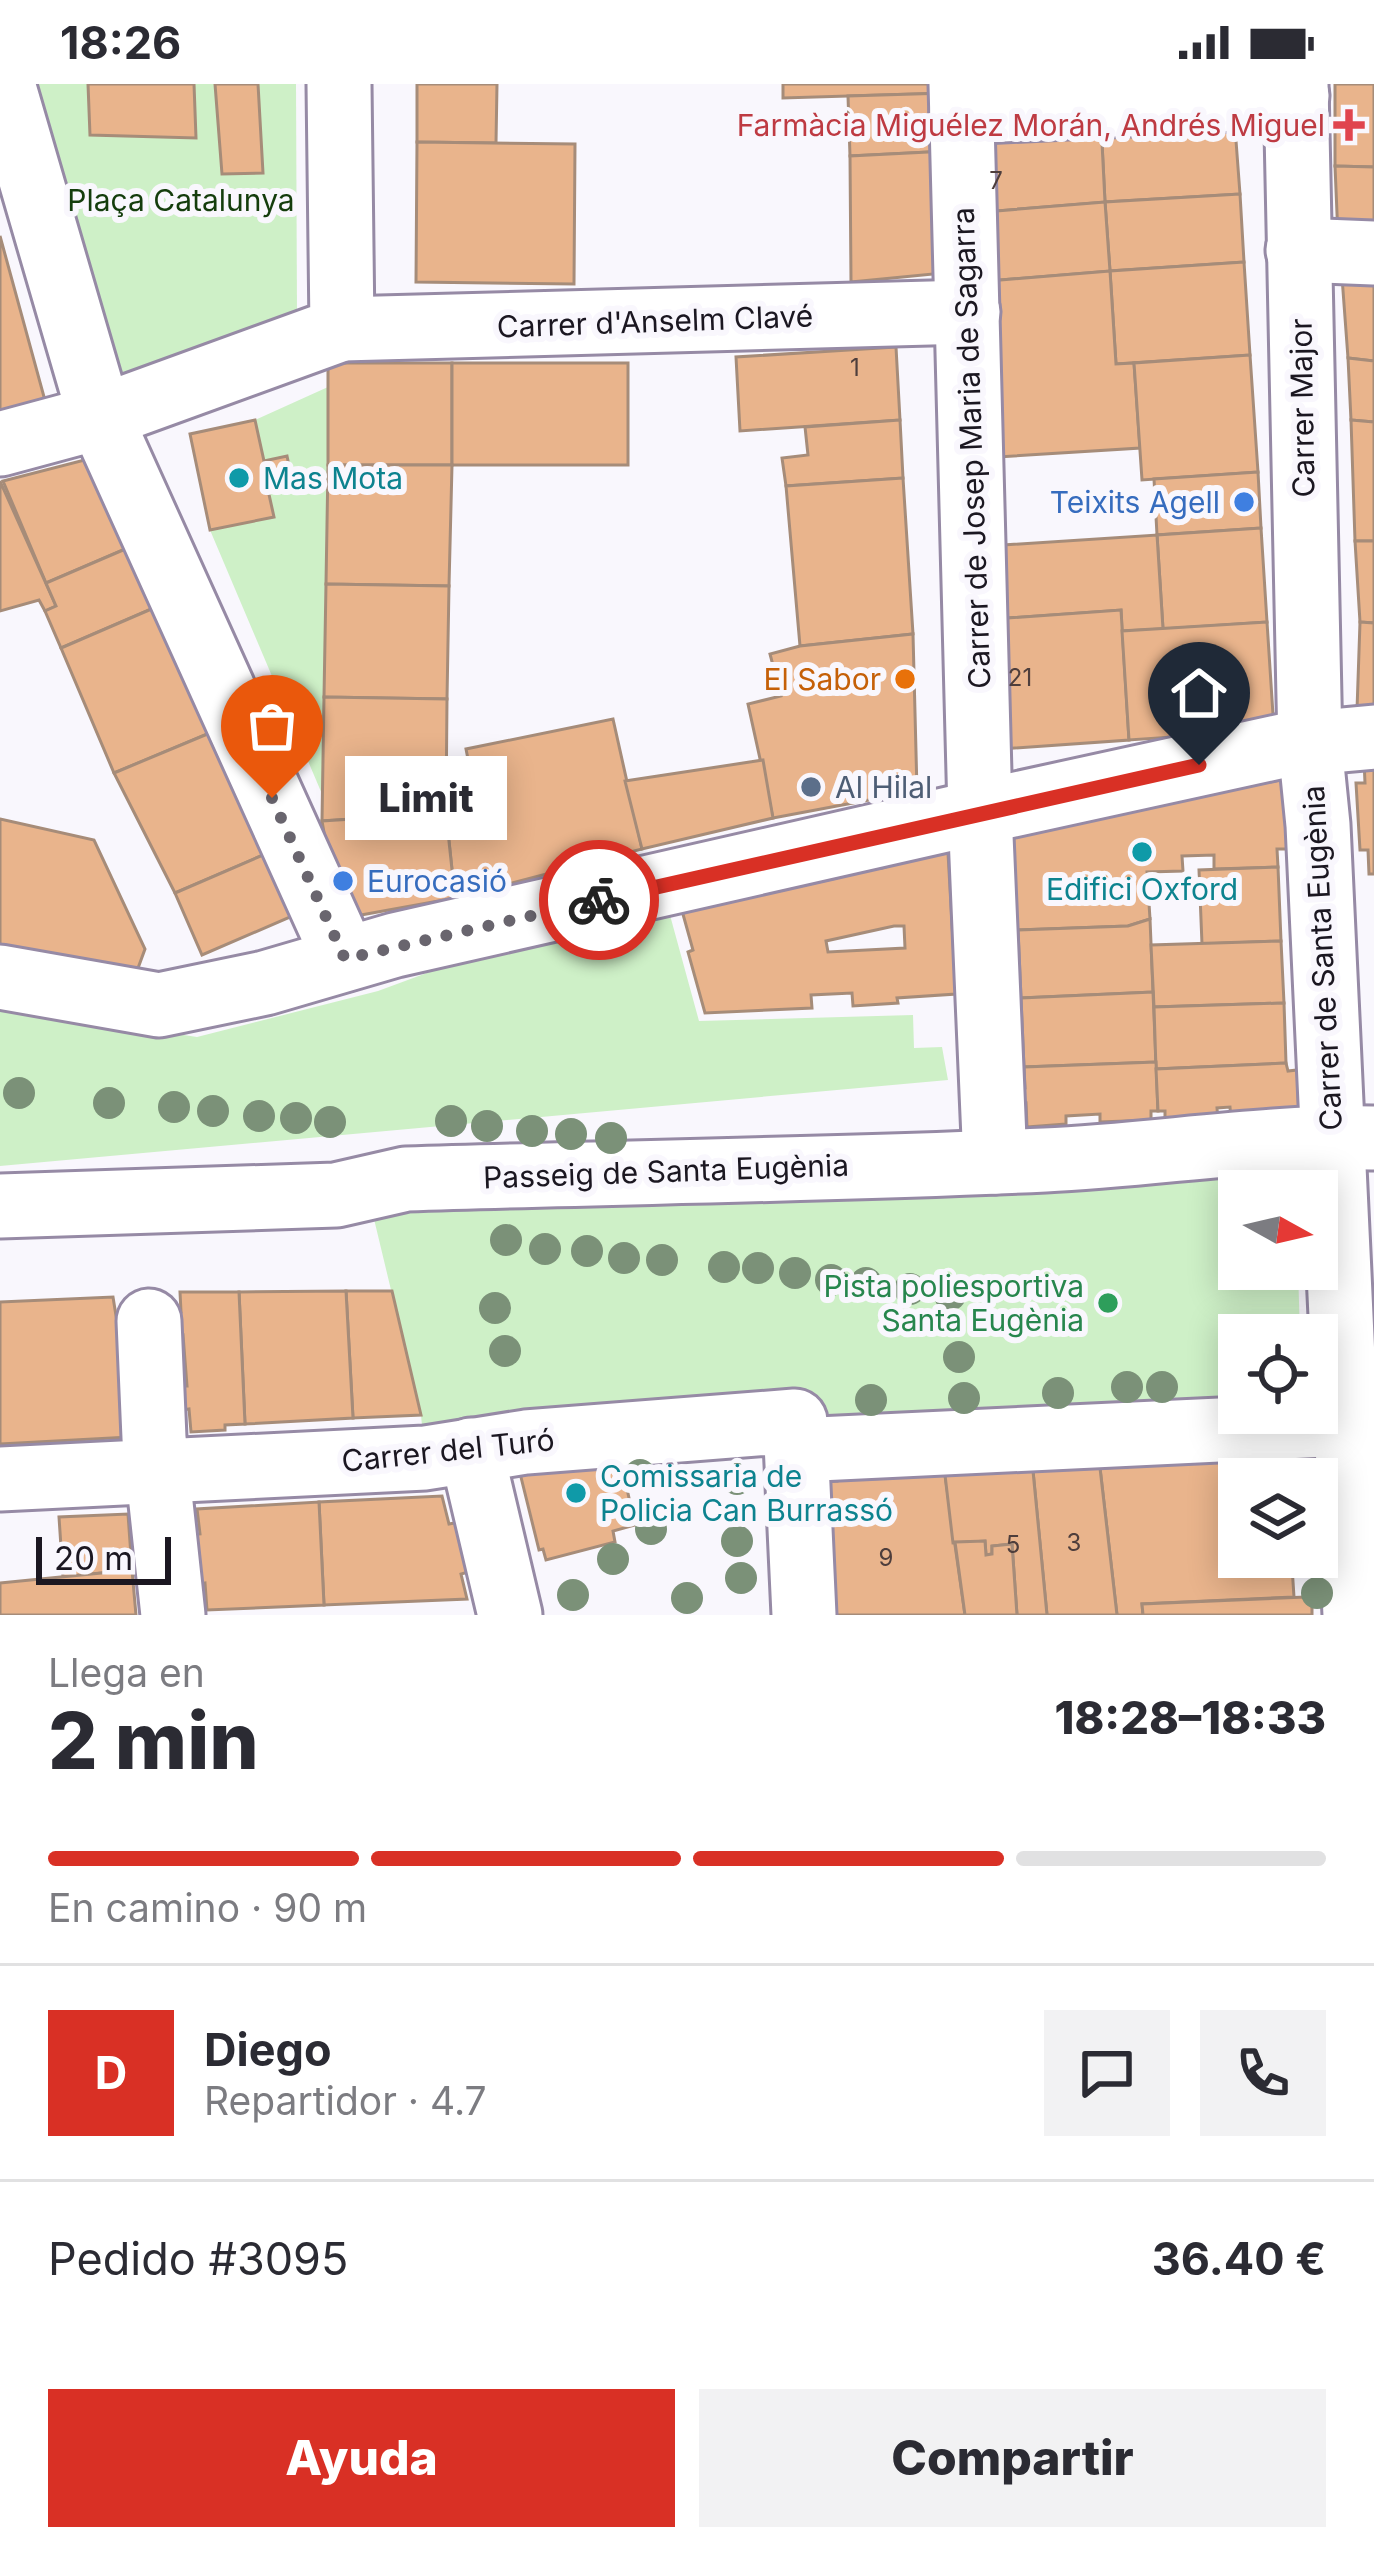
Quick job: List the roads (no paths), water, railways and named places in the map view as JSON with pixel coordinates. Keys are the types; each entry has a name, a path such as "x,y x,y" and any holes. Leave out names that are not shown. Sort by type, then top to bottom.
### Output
{"street":[{"path":"3,84 100,417 345,959"},
{"path":"338,84 342,329"},
{"path":"961,98 1297,90"},
{"name":"Carrer Major","path":"1297,90 1310,738"},
{"name":"Carrer de Josep Maria de Sagarra","path":"961,98 980,812 995,1162"},
{"path":"1298,250 1374,253"},
{"name":"Carrer d'Anselm Clavé","path":"0,444 100,417 342,329 968,313"},
{"path":"0,976 159,1005 1310,738 1374,737"},
{"name":"Carrer de Santa Eugènia","path":"1310,738 1353,1138 1346,1424 1362,1516 1355,1615"},
{"name":"Passeig de Santa Eugènia","path":"0,1206 336,1195 406,1179 1130,1156 1353,1138"},
{"path":"149,1321 154,1438 173,1615"},
{"name":"Carrer del Turó","path":"0,1479 425,1458 526,1442 795,1420 797,1450"},
{"path":"804,1615 797,1450 1346,1424"},
{"path":"471,1450 510,1615"}],"place":[{"name":"Farmàcia Miguélez Morán, Andrés Miguel","path":"1349,125"},
{"name":"Mas Mota","path":"239,478"},
{"name":"Teixits Agell","path":"1244,502"},
{"name":"El Sabor","path":"905,679"},
{"name":"Al Hilal","path":"811,787"},
{"name":"Limit","path":"272,798"},
{"name":"Edifici Oxford","path":"1142,852"},
{"name":"Eurocasió","path":"343,881"},
{"name":"Pista poliesportiva Santa Eugènia","path":"1108,1303"},
{"name":"Comissaria de Policia Can Burrassó","path":"576,1493"}],"park label":[{"name":"Plaça Catalunya","path":"181,200"}]}
